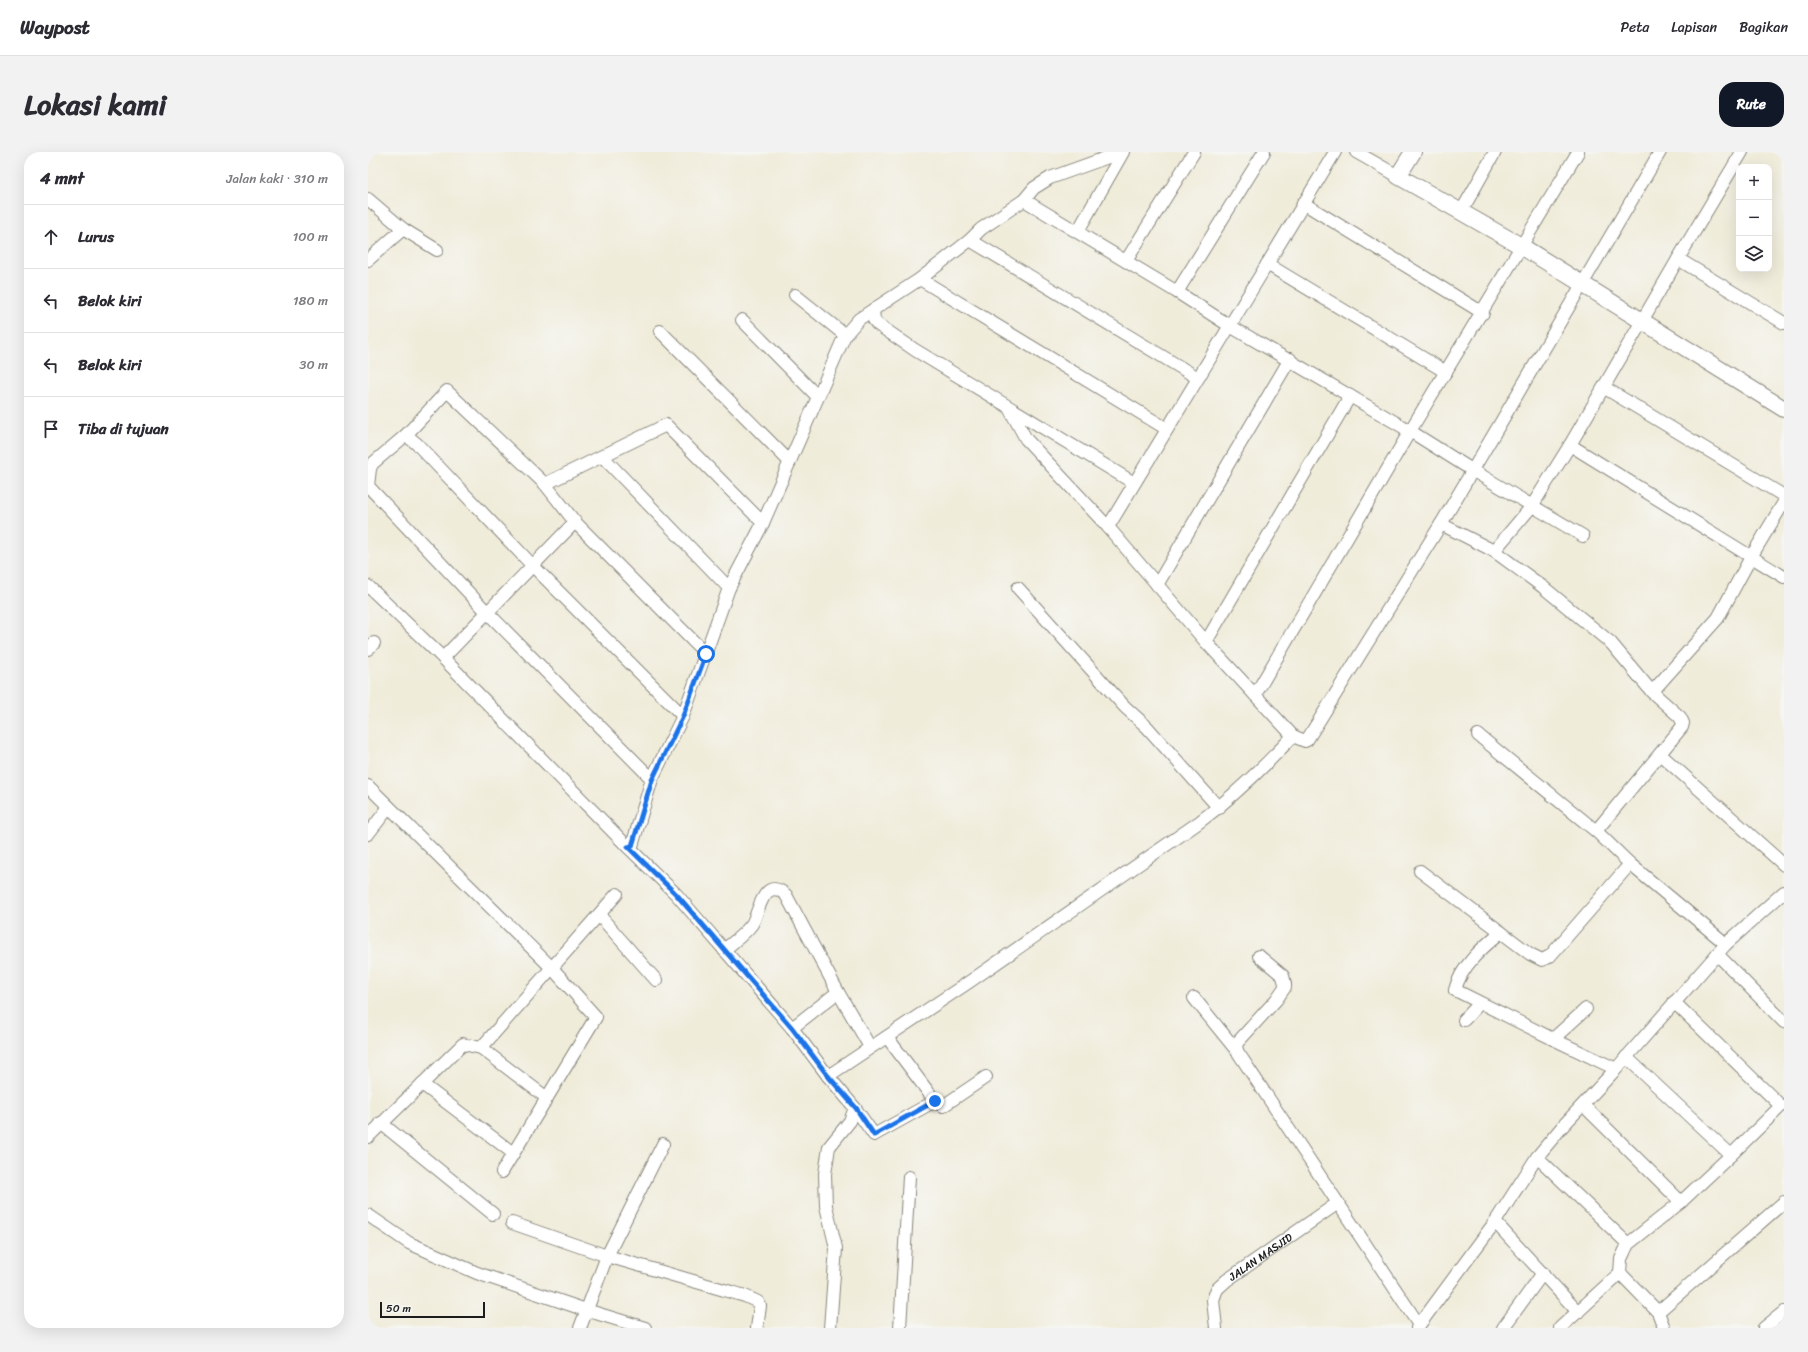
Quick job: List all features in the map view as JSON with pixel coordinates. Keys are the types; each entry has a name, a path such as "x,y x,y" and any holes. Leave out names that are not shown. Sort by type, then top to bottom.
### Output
{"street":[{"path":"628,847 632,846 652,780 683,716 729,588 763,523 845,335 859,319 920,279 970,240 981,229 1024,200 1034,188 1050,178 1123,152"},
{"path":"1078,231 1123,152"},
{"path":"1126,261 1194,152"},
{"path":"1177,292 1264,152"},
{"path":"1108,528 1335,152"},
{"path":"1356,152 1521,246 1784,409"},
{"path":"1398,176 1413,152"},
{"path":"1461,212 1495,152"},
{"path":"1255,695 1410,431 1483,313 1521,246 1578,152"},
{"path":"1009,408 1026,439 1108,528 1206,642 1293,736 1303,742 1307,740 1441,524 1660,152"},
{"path":"1494,551 1532,506 1570,445 1605,388 1642,321 1742,152"},
{"path":"368,199 403,229 437,250"},
{"path":"1024,200 1078,231 1230,326 1290,359 1583,536"},
{"path":"1303,203 1483,313"},
{"path":"368,260 403,229"},
{"path":"970,240 1198,378"},
{"path":"1678,259 1784,323"},
{"path":"1267,264 1446,372"},
{"path":"920,279 1167,429"},
{"path":"795,295 845,335"},
{"path":"873,310 874,320 882,328 915,350 1134,483"},
{"path":"742,320 818,397"},
{"path":"660,331 790,462"},
{"path":"1156,585 1290,359"},
{"path":"1605,388 1784,496"},
{"path":"652,780 486,611 368,486 372,464 406,435 447,391 545,484 576,522 706,654"},
{"path":"1206,642 1350,396"},
{"path":"545,484 603,457 664,425 763,523"},
{"path":"406,435 417,444 532,565 683,716"},
{"path":"1570,445 1784,577"},
{"path":"603,457 729,588"},
{"path":"1652,692 1718,618 1751,557 1784,502"},
{"path":"443,658 486,611 576,522"},
{"path":"1441,524 1494,551 1544,587 1611,643 1652,692 1680,717 1683,723 1682,727 1661,755 1648,767 1596,831"},
{"path":"368,586 443,658 676,894 792,1028 828,1076 856,1108 874,1135 935,1101"},
{"path":"1018,588 1125,707 1147,727 1219,808"},
{"path":"1478,735 1596,831 1630,864 1726,944"},
{"path":"828,1076 976,978 1219,808 1270,761 1293,736"},
{"path":"1661,755 1784,865"},
{"path":"368,786 552,968 596,1017 502,1172"},
{"path":"368,834 389,808"},
{"path":"1420,872 1530,954 1542,960 1550,956 1630,864"},
{"path":"724,950 751,926 757,909 768,892 774,889 782,892 786,895 838,992 870,1047"},
{"path":"1194,998 1237,1051 1418,1326 1495,1222 1537,1157 1726,944 1784,892"},
{"path":"481,1048 617,894"},
{"path":"599,915 656,980"},
{"path":"1501,932 1469,963 1457,980 1455,990 1616,1069"},
{"path":"1718,954 1784,1022"},
{"path":"1237,1051 1236,1044 1276,1000 1285,987 1283,976 1259,956"},
{"path":"792,1028 838,992"},
{"path":"1560,1328 1620,1273 1621,1259 1628,1244 1681,1202 1780,1108 1780,1096 1674,1002"},
{"path":"1464,1020 1480,1003"},
{"path":"1553,1039 1586,1009"},
{"path":"887,1037 935,1101 943,1106 986,1077"},
{"path":"368,1137 463,1044 481,1048 547,1098"},
{"path":"1626,1057 1731,1155"},
{"path":"422,1084 513,1153"},
{"path":"1582,1105 1681,1202"},
{"path":"830,1328 836,1248 826,1206 825,1174 829,1147 850,1121 856,1108"},
{"path":"381,1123 493,1214"},
{"path":"580,1328 607,1256 663,1144"},
{"path":"1537,1157 1628,1244"},
{"path":"900,1328 909,1177"},
{"path":"1658,1312 1784,1202"},
{"name":"JALAN MASJID","path":"1216,1328 1213,1300 1217,1289 1227,1280 1338,1203"},
{"path":"368,1215 399,1238 477,1273 586,1310 645,1328"},
{"path":"1495,1222 1578,1312"},
{"path":"512,1223 607,1256 745,1296 758,1302 760,1306 757,1328"},
{"path":"1503,1328 1543,1273"},
{"path":"1620,1273 1658,1312 1664,1328"},
{"path":"1764,1328 1784,1312"}],"route":[{"path":"706,654 683,716 652,780 632,846 631,848 628,847 676,894 792,1028 828,1076 856,1108 874,1135 935,1101"}]}
